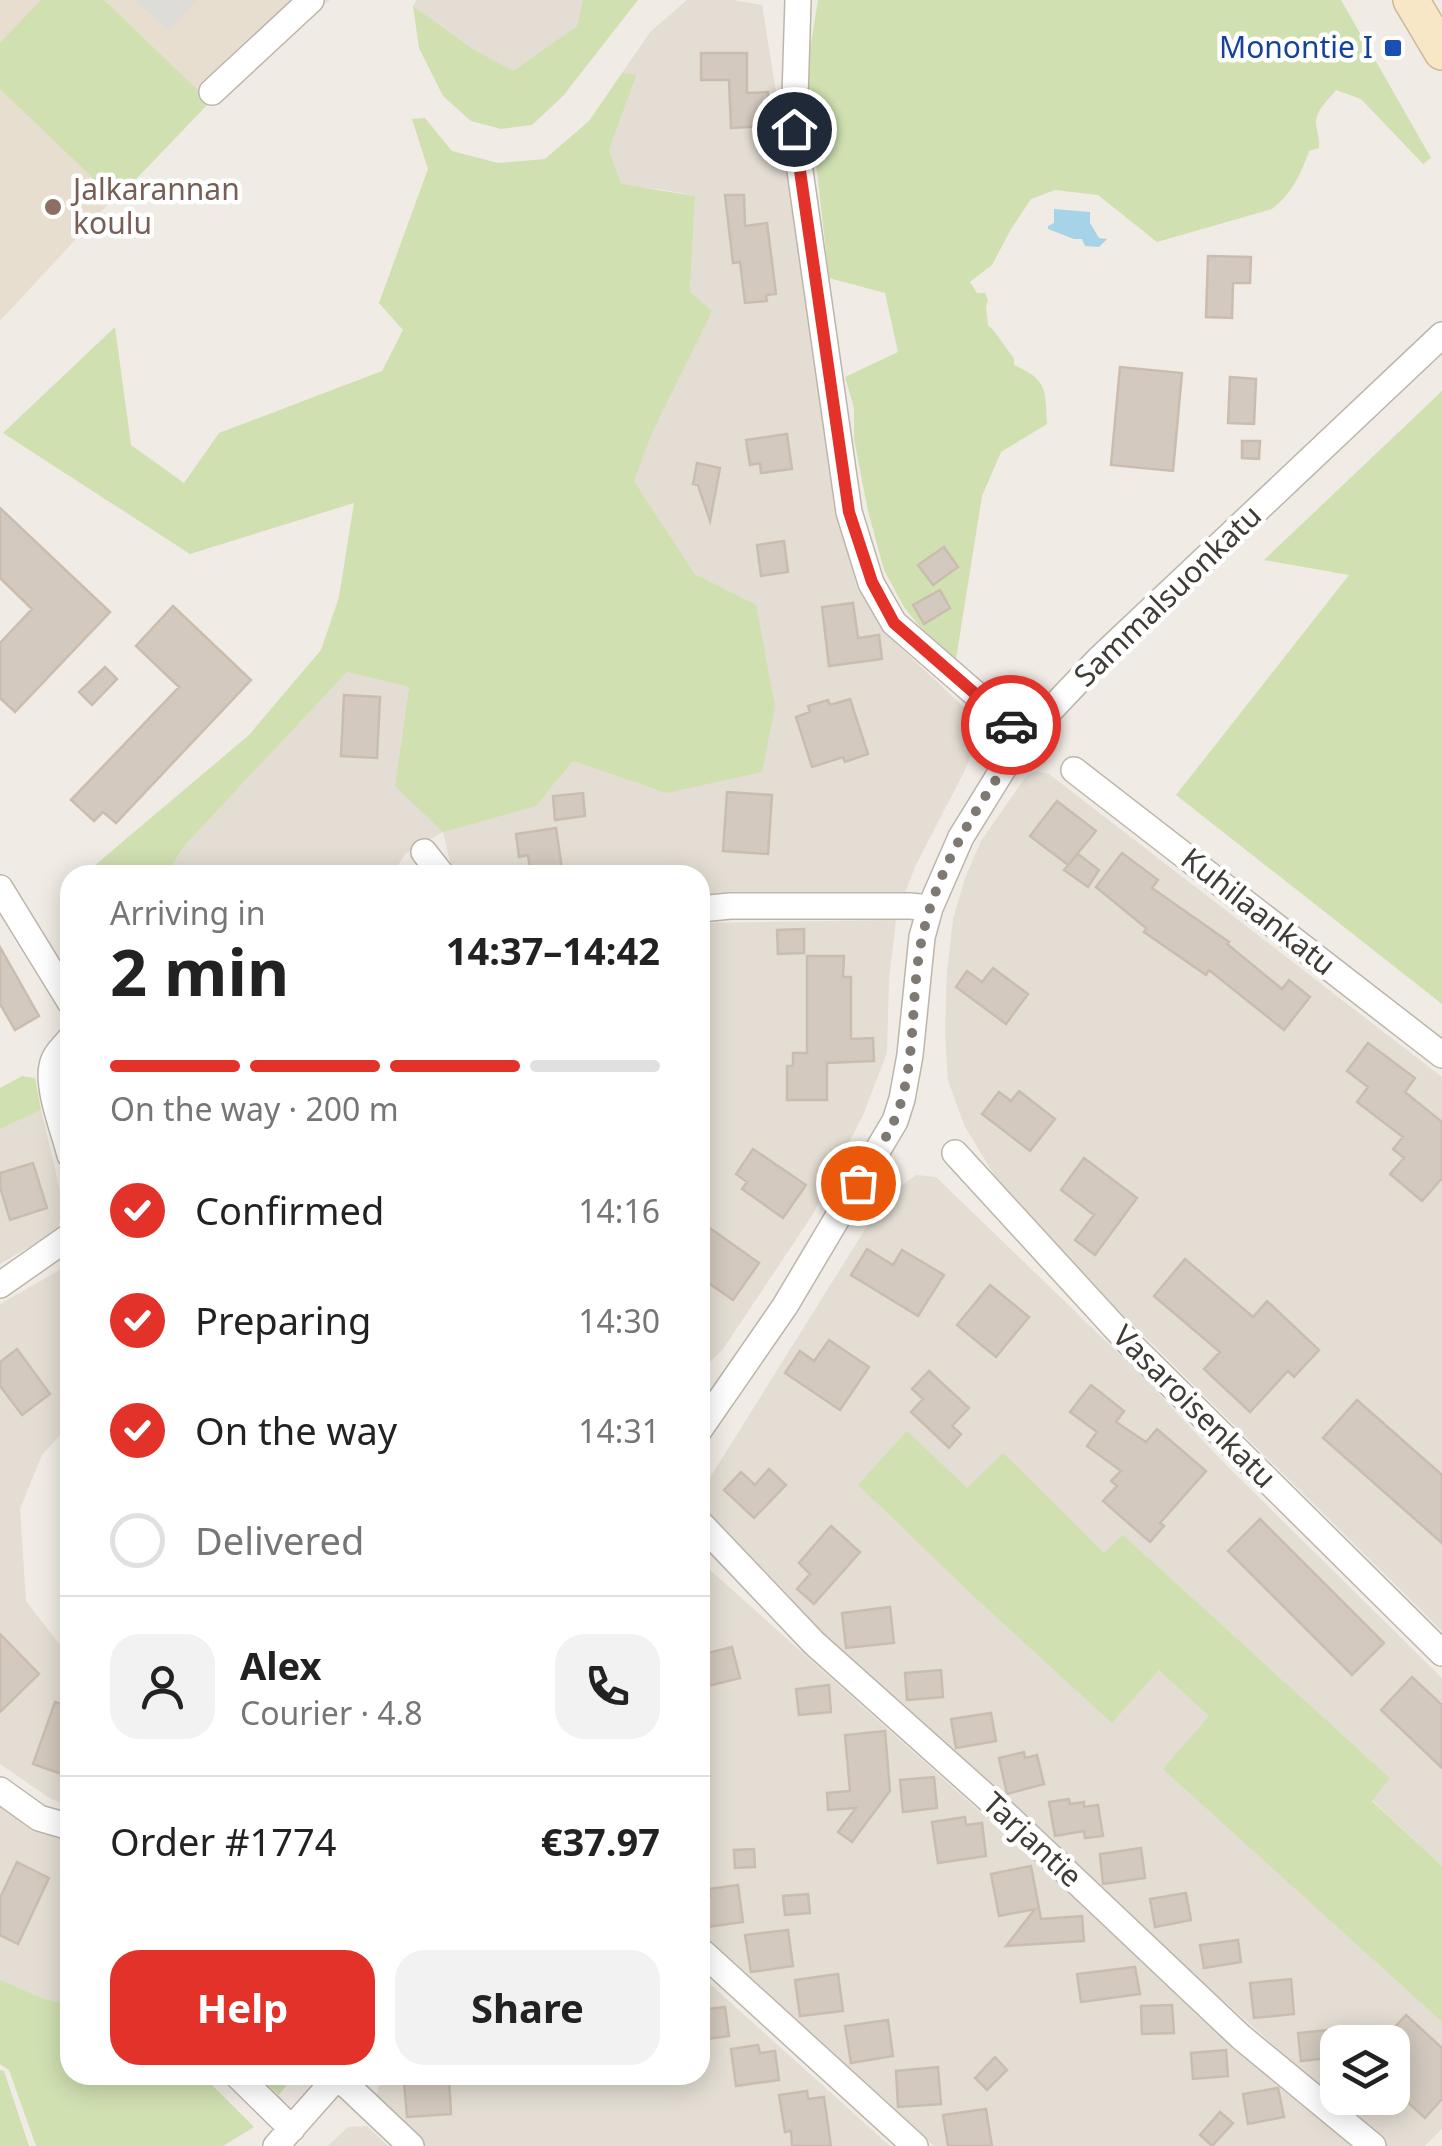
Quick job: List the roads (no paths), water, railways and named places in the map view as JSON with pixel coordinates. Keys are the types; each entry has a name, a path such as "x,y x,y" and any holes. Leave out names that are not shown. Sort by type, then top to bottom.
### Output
{"main road":[{"path":"1411,0 1442,52"}],"street":[{"path":"792,2 794,129 849,512 872,582 894,623 1025,738"},
{"path":"212,92 295,5"},
{"name":"Sammalsuonkatu","path":"710,1414 785,1306 894,1121 910,1055 922,937 930,908 961,837 982,800 1025,738 1098,660 1442,335"},
{"name":"Kuhilaankatu","path":"1074,770 1442,1055"},
{"path":"424,852 434,865"},
{"path":"0,888 60,986"},
{"path":"710,909 766,906 930,908"},
{"path":"60,1050 52,1066 60,1116"},
{"name":"Vasaroisenkatu","path":"955,1152 1132,1345 1442,1653"},
{"path":"0,1285 60,1243"},
{"name":"Tarjantie","path":"710,1534 814,1643 1003,1812 1241,2037 1373,2146"},
{"path":"0,1790 39,1818 60,1824"},
{"path":"710,1959 915,2146"},
{"path":"245,2085 284,2138 331,2085"},
{"path":"348,2085 411,2146"}],"water":[{"path":"1054,209 1090,212 1090,223 1099,238 1107,239 1099,247 1085,246 1082,239 1048,229 1054,223"}],"place":[{"name":"Monontie I","path":"1393,48"},
{"name":"Jalkarannan koulu","path":"53,207"}]}
